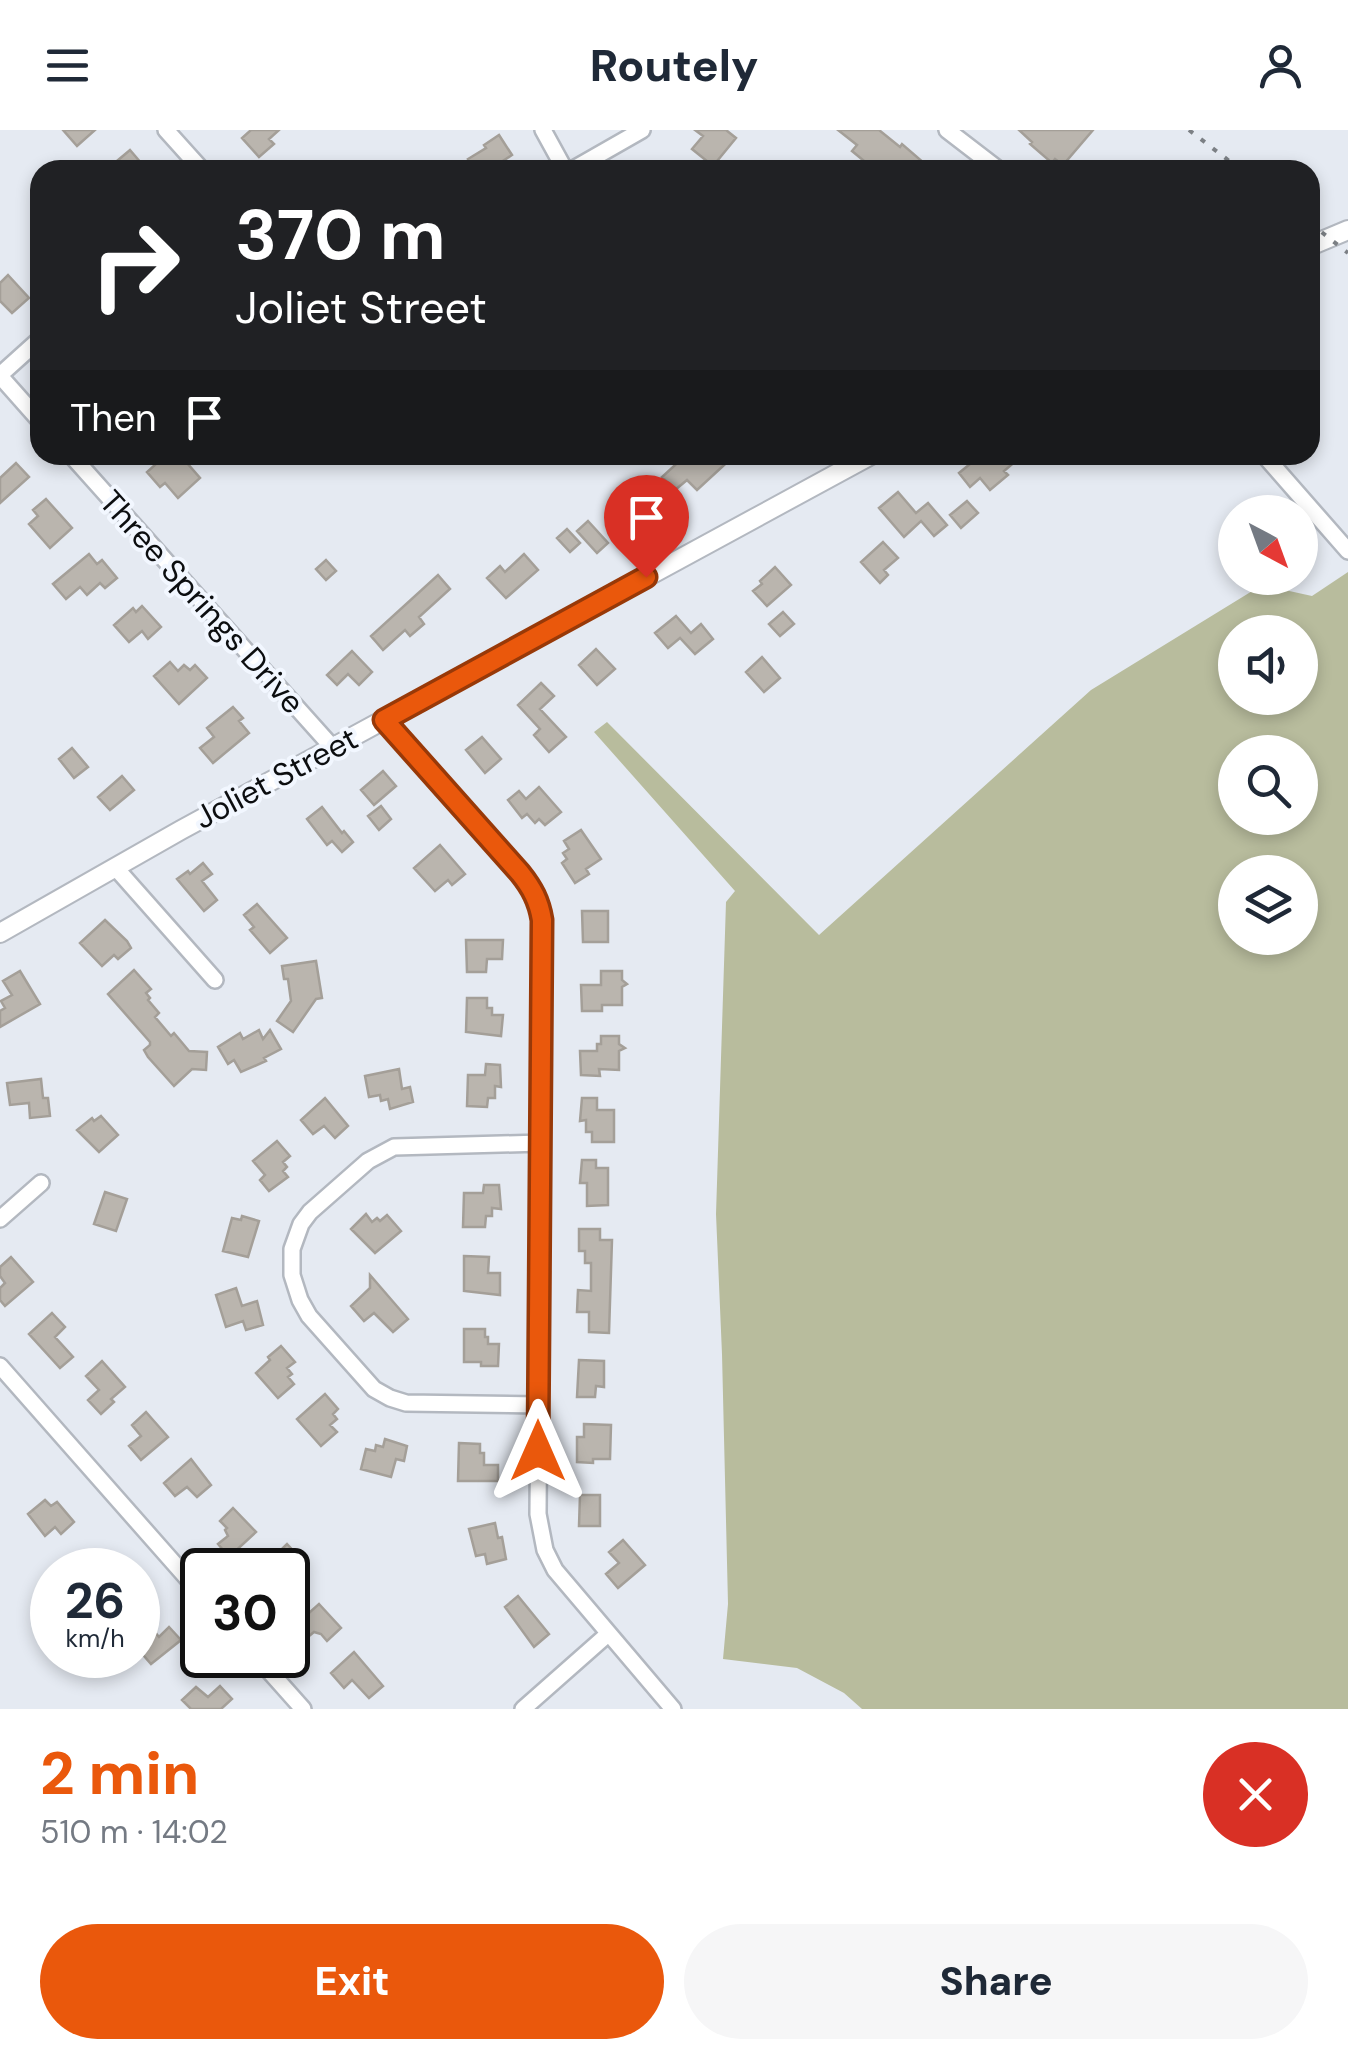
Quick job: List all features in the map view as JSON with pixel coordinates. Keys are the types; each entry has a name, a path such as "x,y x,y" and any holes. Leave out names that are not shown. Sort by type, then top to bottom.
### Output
{"street":[{"path":"166,130 193,160"},
{"path":"543,130 562,160"},
{"path":"586,160 642,130"},
{"path":"947,130 986,160"},
{"path":"1320,242 1348,230"},
{"path":"30,348 0,376 30,410"},
{"name":"Three Springs Drive","path":"80,465 332,748"},
{"name":"Joliet Street","path":"0,933 853,465"},
{"path":"1273,465 1348,551"},
{"path":"384,720 520,873 540,905 538,1514 545,1550 560,1577 673,1709"},
{"path":"115,867 215,980"},
{"path":"538,1405 406,1403 374,1389 309,1316 292,1275 292,1249 310,1212 368,1161 394,1147 541,1143"},
{"path":"0,1218 41,1183"},
{"path":"0,1366 180,1570"},
{"path":"523,1709 608,1634"},
{"path":"275,1678 303,1709"}],"green space":[{"path":"1348,572 1348,1709 862,1709 844,1693 797,1668 723,1659 728,1604 716,1214 726,902 735,891 594,732 607,722 819,935 1091,690 1246,595 1318,595"}],"building":[{"path":"63,130 95,130 77,146"},
{"path":"251,130 279,130 269,139 274,144 259,157 242,138"},
{"path":"695,130 726,130 736,138 718,160 706,160 692,149 703,136"},
{"path":"838,130 879,130 920,160 863,160 852,151 857,145"},
{"path":"1019,130 1093,130 1067,160 1049,160"},
{"path":"499,135 512,155 504,160 469,160 486,148 484,145"},
{"path":"130,150 138,160 118,160"},
{"path":"8,275 29,298 12,313 0,301 0,283"},
{"path":"16,463 29,477 0,503 0,478"},
{"path":"155,465 189,465 200,478 178,498 165,483 160,487 147,472"},
{"path":"675,465 724,465 697,490 687,480 675,490 662,477"},
{"path":"969,465 1011,465 1004,471 1008,475 990,490 980,478 970,487 959,473"},
{"path":"634,481 647,496 642,501 646,504 626,522 616,510 625,502 618,495"},
{"path":"898,492 916,513 928,503 947,525 934,536 921,521 904,537 879,508"},
{"path":"46,499 72,528 50,548 29,524 38,516 33,510"},
{"path":"967,501 978,513 961,528 950,515"},
{"path":"588,521 608,543 597,553 577,531"},
{"path":"567,529 580,543 570,552 557,538"},
{"path":"883,542 898,558 884,570 888,575 880,583 861,562"},
{"path":"89,554 97,564 102,560 117,578 105,588 100,583 87,595 80,587 66,599 53,584"},
{"path":"524,554 538,570 506,598 487,578 500,566 505,572"},
{"path":"326,560 336,571 326,580 316,569"},
{"path":"775,567 791,585 767,606 753,591"},
{"path":"438,575 450,589 419,617 424,624 410,636 405,630 383,650 371,636"},
{"path":"142,606 161,627 148,639 142,631 129,642 114,625 133,608 136,612"},
{"path":"783,612 794,624 780,636 769,624"},
{"path":"676,616 691,633 701,624 713,639 695,654 680,638 668,648 655,633"},
{"path":"596,649 615,669 597,685 579,665"},
{"path":"352,651 372,672 359,685 348,674 337,685 327,675"},
{"path":"762,657 780,678 764,692 746,672"},
{"path":"170,662 178,671 184,665 190,670 195,665 207,678 179,704 154,676"},
{"path":"541,683 554,696 540,709 566,737 549,752 534,735 540,729 518,705"},
{"path":"233,707 249,733 213,763 200,748 214,737 207,728"},
{"path":"482,737 501,759 485,773 466,750"},
{"path":"72,748 88,767 74,778 59,759"},
{"path":"383,771 396,786 374,805 361,790"},
{"path":"122,776 134,790 110,810 98,797"},
{"path":"539,787 561,812 545,825 539,819 535,823 527,814 522,818 508,800 519,791 526,799"},
{"path":"381,806 391,819 379,830 368,816"},
{"path":"322,807 353,842 342,852 332,841 327,845 307,819"},
{"path":"581,830 601,859 575,883 562,863 567,859 563,853 569,849 564,841"},
{"path":"440,845 465,874 452,885 448,880 435,891 414,868"},
{"path":"203,863 212,874 202,881 217,900 204,911 177,879"},
{"path":"257,904 287,938 270,953 250,930 254,927 244,915"},
{"path":"582,911 608,911 608,942 583,942"},
{"path":"105,920 131,948 118,959 114,955 102,966 80,943"},
{"path":"466,940 503,940 502,959 487,959 486,972 467,972"},
{"path":"316,961 322,998 316,999 293,1032 277,1021 291,1001 282,966"},
{"path":"134,970 151,989 146,993 159,1013 155,1017 171,1036 174,1033 189,1051 207,1052 206,1070 192,1069 174,1086 148,1057 144,1050 150,1042 108,994"},
{"path":"20,971 40,1004 0,1027 0,1011 5,1008 1,1001 12,995 3,981"},
{"path":"601,971 622,971 622,980 627,984 622,987 622,1005 582,1011 581,985 601,985"},
{"path":"467,998 487,998 492,1015 503,1015 501,1036 466,1032"},
{"path":"259,1030 263,1039 270,1030 281,1049 241,1072 234,1060 228,1064 218,1047 240,1033 243,1039"},
{"path":"601,1036 619,1036 619,1044 625,1048 619,1051 619,1070 599,1069 600,1076 581,1075 580,1051 597,1051"},
{"path":"486,1064 500,1065 501,1087 495,1086 495,1098 488,1098 487,1107 467,1106 468,1075 485,1075"},
{"path":"399,1069 402,1089 410,1087 413,1102 390,1109 388,1099 381,1101 380,1095 369,1097 365,1076"},
{"path":"41,1079 50,1116 30,1118 29,1103 10,1105 7,1083"},
{"path":"325,1098 348,1126 335,1138 324,1126 313,1134 301,1120"},
{"path":"582,1098 597,1098 597,1110 614,1110 614,1142 592,1142 592,1132 586,1132 586,1120 580,1121"},
{"path":"101,1116 118,1135 99,1152 77,1130"},
{"path":"277,1141 290,1156 283,1162 288,1177 269,1191 260,1180 265,1175 253,1161"},
{"path":"582,1160 596,1160 596,1168 608,1168 608,1205 587,1206 587,1183 580,1183"},
{"path":"484,1185 499,1185 501,1209 492,1208 485,1227 463,1227 464,1193 483,1193"},
{"path":"105,1192 127,1199 116,1231 94,1224"},
{"path":"366,1214 372,1222 387,1215 401,1231 375,1253 351,1229"},
{"path":"242,1216 259,1221 248,1257 223,1251 232,1218 241,1220"},
{"path":"579,1229 600,1229 600,1240 612,1240 609,1333 589,1332 589,1312 577,1312 578,1290 591,1291 591,1263 585,1263 585,1251 579,1251"},
{"path":"464,1256 489,1257 488,1273 500,1273 500,1295 464,1291"},
{"path":"11,1257 33,1282 5,1306 0,1300 0,1288 5,1283 0,1267"},
{"path":"370,1275 408,1319 393,1332 374,1313 364,1321 351,1306 370,1288"},
{"path":"236,1288 242,1306 257,1301 263,1325 246,1330 243,1321 226,1327 216,1295"},
{"path":"52,1313 65,1327 55,1337 73,1357 60,1368 29,1334"},
{"path":"464,1329 485,1329 488,1344 499,1344 498,1366 464,1362"},
{"path":"281,1346 295,1362 287,1368 294,1384 278,1398 256,1373"},
{"path":"579,1360 604,1361 604,1387 596,1386 595,1397 577,1397"},
{"path":"102,1361 125,1387 101,1414 88,1400 99,1390 86,1376"},
{"path":"325,1394 338,1409 333,1414 337,1419 330,1425 337,1432 321,1446 297,1419"},
{"path":"146,1412 168,1437 141,1460 129,1446 141,1436 132,1425"},
{"path":"584,1424 611,1425 610,1459 577,1462 577,1437 584,1437"},
{"path":"385,1439 407,1446 404,1461 396,1459 391,1477 361,1469 366,1449 375,1451 376,1445 383,1447"},
{"path":"459,1443 480,1444 484,1465 498,1465 498,1481 458,1481"},
{"path":"191,1459 211,1485 197,1497 187,1487 175,1496 164,1483"},
{"path":"580,1495 600,1495 600,1526 579,1526"},
{"path":"45,1500 51,1506 57,1502 74,1522 61,1534 55,1527 45,1536 28,1514"},
{"path":"233,1508 256,1532 239,1548 221,1548 218,1544 228,1536 220,1521"},
{"path":"495,1523 506,1559 487,1564 485,1554 476,1556 469,1529"},
{"path":"623,1540 645,1565 618,1588 606,1574 619,1563 609,1552"},
{"path":"518,1596 549,1634 534,1647 505,1607"},
{"path":"319,1604 341,1628 327,1641 321,1634 310,1635 310,1612"},
{"path":"169,1627 180,1641 160,1657 160,1636"},
{"path":"354,1652 383,1686 369,1698 352,1680 344,1688 331,1673"},
{"path":"220,1686 232,1699 221,1709 191,1709 182,1700 196,1687 208,1697"}],"railway":[{"path":"1189,130 1228,160"},
{"path":"1320,231 1348,253"}],"route":[{"path":"538,1451 540,905 520,873 384,720 646,577"}]}
